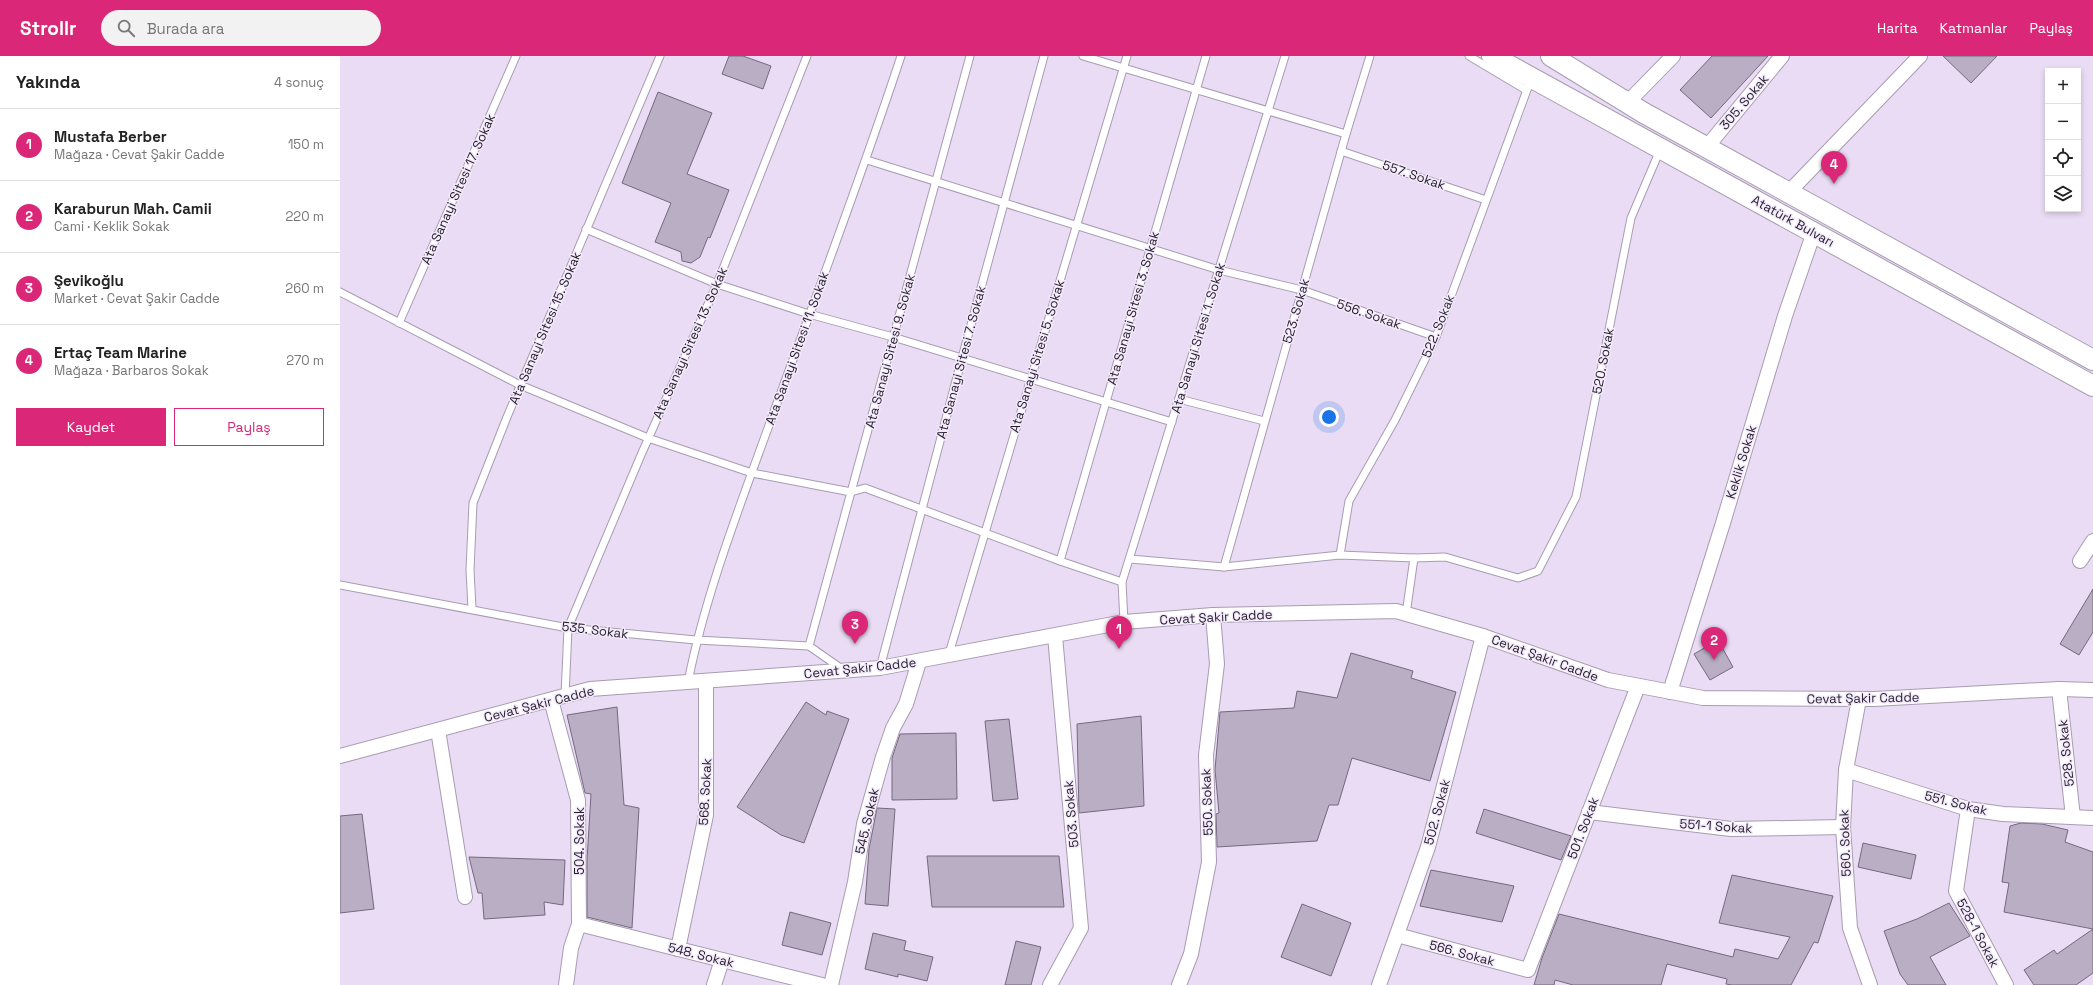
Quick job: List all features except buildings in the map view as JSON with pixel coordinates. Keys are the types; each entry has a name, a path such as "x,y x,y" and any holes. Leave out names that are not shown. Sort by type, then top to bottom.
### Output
{"main road":[{"name":"Atatürk Bulvarı","path":"1492,56 1529,84 1661,148 2093,386"},
{"name":"Atatürk Bulvarı","path":"1551,56 1627,103 1706,148 2093,360"}],"street":[{"path":"1627,103 1673,56"},
{"name":"305. Sokak","path":"1706,148 1782,56"},
{"path":"1788,192 1911,59"},
{"name":"Keklik Sokak","path":"1670,692 1723,523 1785,316 1814,232"},
{"path":"2080,561 2093,541"},
{"name":"Cevat Şakir Cadde","path":"340,756 590,689 880,668 948,657 1124,622 1213,616 1396,611 1483,636 1608,680 1703,698 1859,699 2059,689 2093,690"},
{"name":"550. Sokak","path":"1179,985 1191,954 1209,862 1206,755 1217,664 1213,616"},
{"name":"503. Sokak","path":"1050,985 1081,928 1056,636"},
{"name":"502. Sokak","path":"1379,985 1428,847 1483,636"},
{"name":"545. Sokak","path":"831,985 855,882 864,824 883,757 893,728 906,704 919,662"},
{"name":"568. Sokak","path":"678,949 706,815 706,681"},
{"name":"501. Sokak","path":"1528,970 1638,686"},
{"name":"528. Sokak","path":"2059,689 2073,817"},
{"name":"560. Sokak","path":"1859,699 1846,770 1843,827 1850,928 1870,985"},
{"name":"504. Sokak","path":"550,700 578,800 579,924 571,948 566,985"},
{"path":"438,730 465,897"},
{"name":"551. Sokak","path":"1846,770 1968,809 2002,814 2093,818"},
{"name":"528-1 Sokak","path":"1968,809 1956,891 2006,985"},
{"name":"551-1 Sokak","path":"1589,812 1731,829 1843,827"},
{"name":"548. Sokak","path":"579,924 822,985"},
{"name":"566. Sokak","path":"1397,935 1528,970"},
{"path":"714,985 722,960"}],"lane":[{"name":"Ata Sanayi Sitesi 17. Sokak","path":"400,323 516,56"},
{"name":"Ata Sanayi Sitesi 15. Sokak","path":"472,608 470,570 473,504 520,385 660,56"},
{"name":"Ata Sanayi Sitesi 13. Sokak","path":"568,628 648,438 718,284 807,56"},
{"name":"Ata Sanayi Sitesi 11. Sokak","path":"688,682 696,640 752,472 867,160 902,56"},
{"name":"Ata Sanayi Sitesi 9. Sokak","path":"809,646 970,56"},
{"name":"Ata Sanayi Sitesi 7. Sokak","path":"880,668 1044,56"},
{"path":"1083,56 1346,134"},
{"name":"Ata Sanayi Sitesi 5. Sokak","path":"948,657 1126,56"},
{"name":"Ata Sanayi Sitesi 3. Sokak","path":"1060,561 1206,56"},
{"name":"Ata Sanayi Sitesi 1. Sokak","path":"1124,622 1122,582 1285,56"},
{"name":"523. Sokak","path":"1224,567 1341,151 1370,56"},
{"path":"1469,56 1529,84"},
{"name":"522. Sokak","path":"1340,555 1350,501 1394,420 1436,337 1529,84"},
{"name":"520. Sokak","path":"1414,558 1445,556 1518,578 1538,571 1576,497 1631,218 1661,148"},
{"name":"557. Sokak","path":"1341,151 1486,200"},
{"name":"556. Sokak","path":"867,160 1219,270 1302,290 1436,337"},
{"path":"586,229 718,284 809,314 893,337 1172,422"},
{"path":"340,292 520,385 648,438 752,472 851,492 865,488 922,508 1060,561 1122,582"},
{"path":"1179,399 1264,421"},
{"path":"1130,559 1224,567 1340,555 1414,558 1406,614"},
{"name":"535. Sokak","path":"340,585 472,608 568,628 696,640 809,646"},
{"path":"565,696 568,628"},
{"path":"809,646 844,671"}],"place":[{"name":"Ertaç Team Marine","path":"1834,184"},
{"name":"Şevikoğlu","path":"855,644"},
{"name":"Mustafa Berber","path":"1119,649"},
{"name":"Karaburun Mah. Camii","path":"1714,660"}]}
